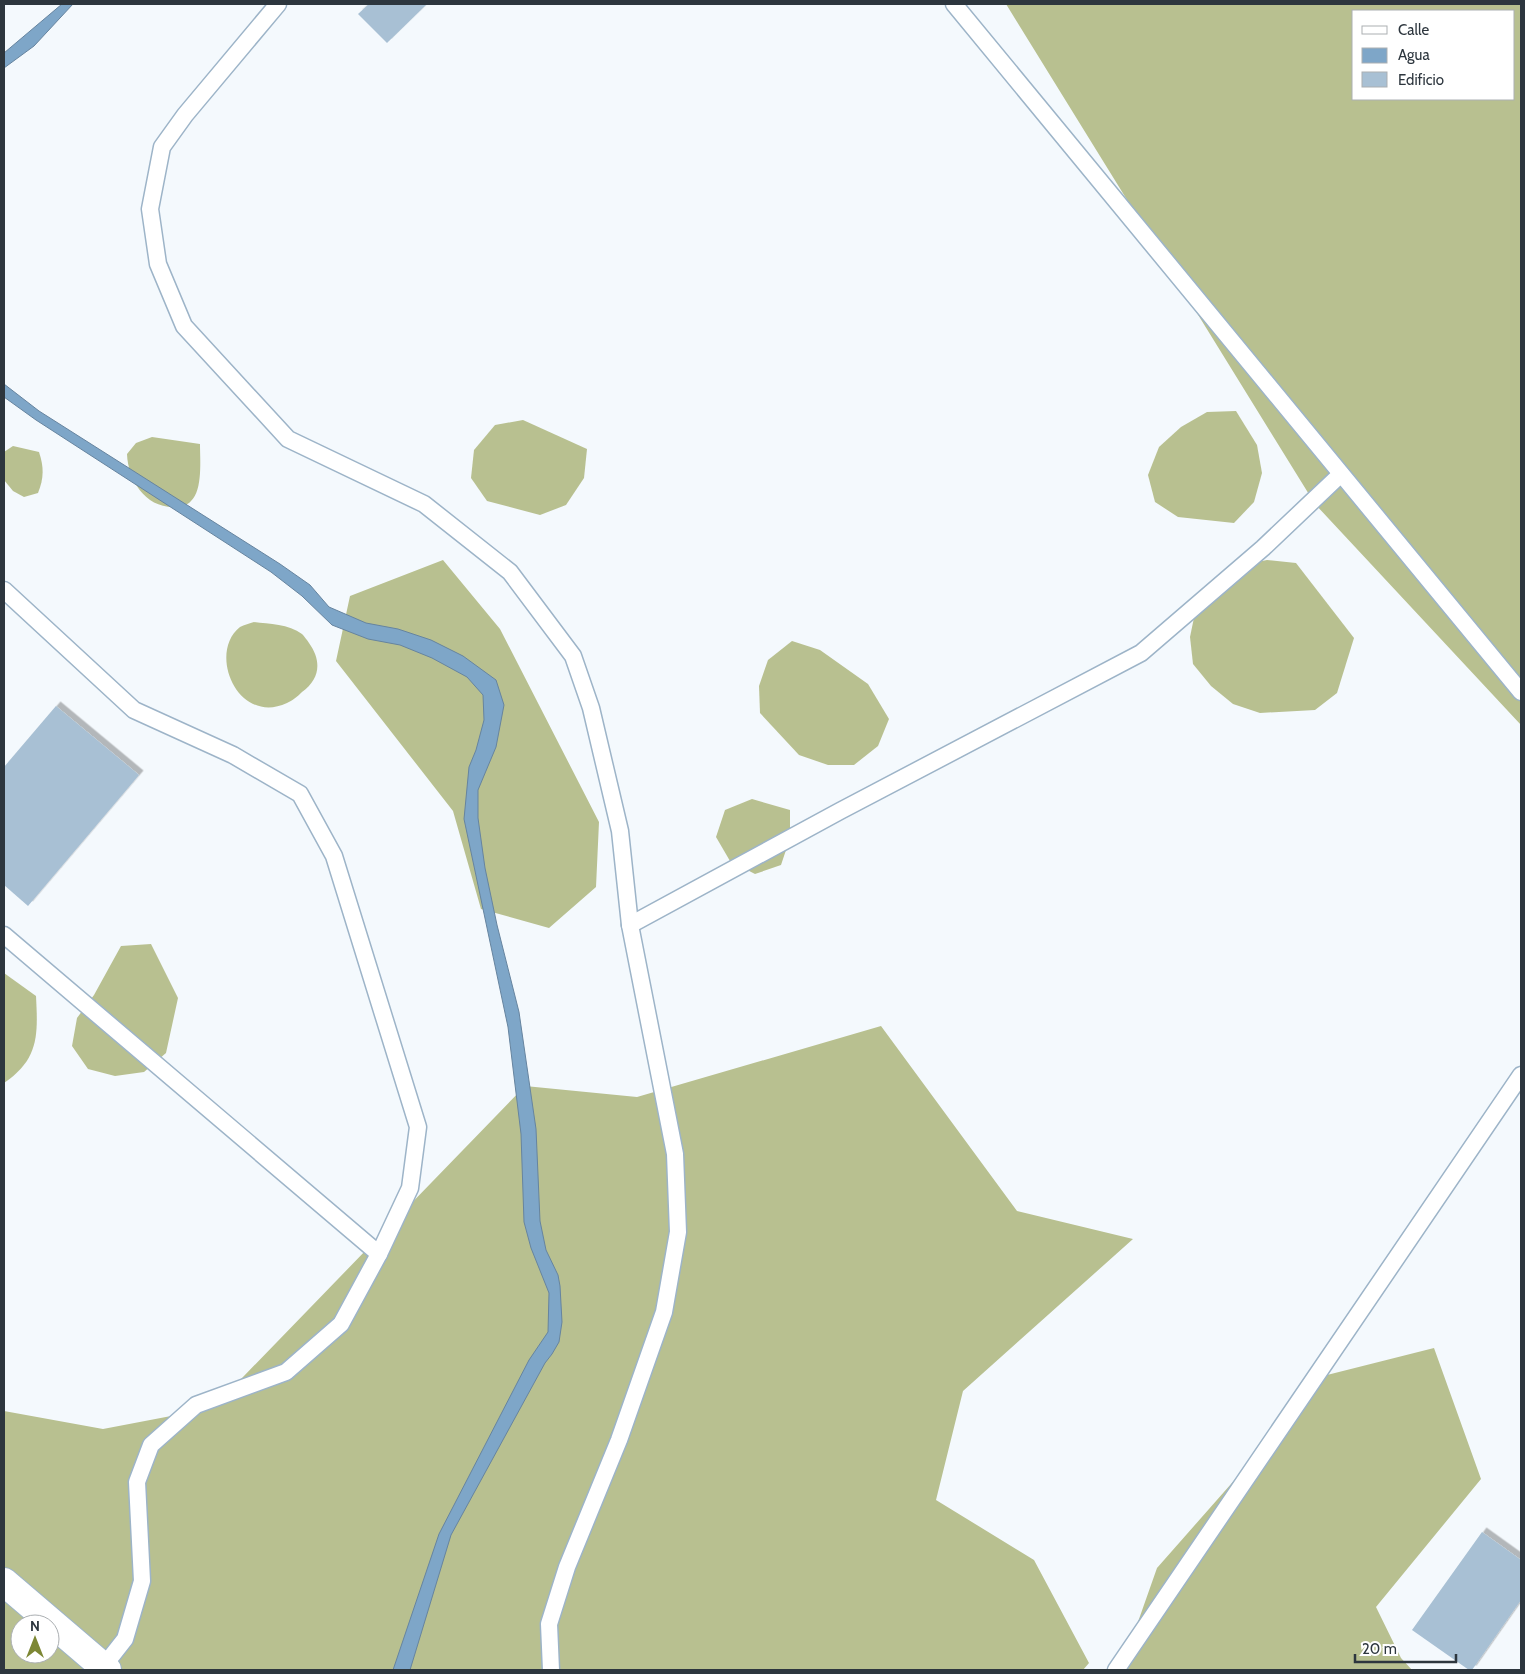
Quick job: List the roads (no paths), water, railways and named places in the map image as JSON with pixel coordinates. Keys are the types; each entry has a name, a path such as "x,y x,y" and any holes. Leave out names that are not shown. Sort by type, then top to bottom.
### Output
{"street":[{"path":"4,1582 105,1669"}],"lane":[{"path":"278,4 185,115 162,148 150,209 158,264 184,326 288,439 424,504 510,572 573,656 591,708 620,831 630,925 676,1154 678,1232 664,1312 619,1440 567,1567 549,1624 551,1670"},
{"path":"954,4 1521,692"},
{"path":"630,925 848,807 1141,653 1263,548 1341,474"},
{"path":"4,590 134,710 233,755 300,794 334,856 418,1127 410,1188 379,1254 341,1324 286,1372 196,1405 151,1445 138,1482 142,1581 125,1639 105,1669"},
{"path":"4,935 379,1254"},
{"path":"1116,1670 1521,1075"}],"water":[{"path":"62,4 73,4 34,46 4,68 4,53"},
{"path":"4,384 39,411 280,564 310,585 329,607 366,623 398,629 431,640 463,656 496,680 504,705 496,747 478,790 478,818 485,868 497,925 519,1012 536,1129 540,1221 546,1250 558,1275 562,1322 559,1342 545,1363 451,1535 410,1670 393,1670 439,1534 529,1360 548,1332 549,1293 531,1248 524,1222 521,1134 508,1027 464,819 469,767 484,720 483,695 467,677 432,658 400,645 368,639 332,625 302,596 271,572 36,420 4,397"}]}
